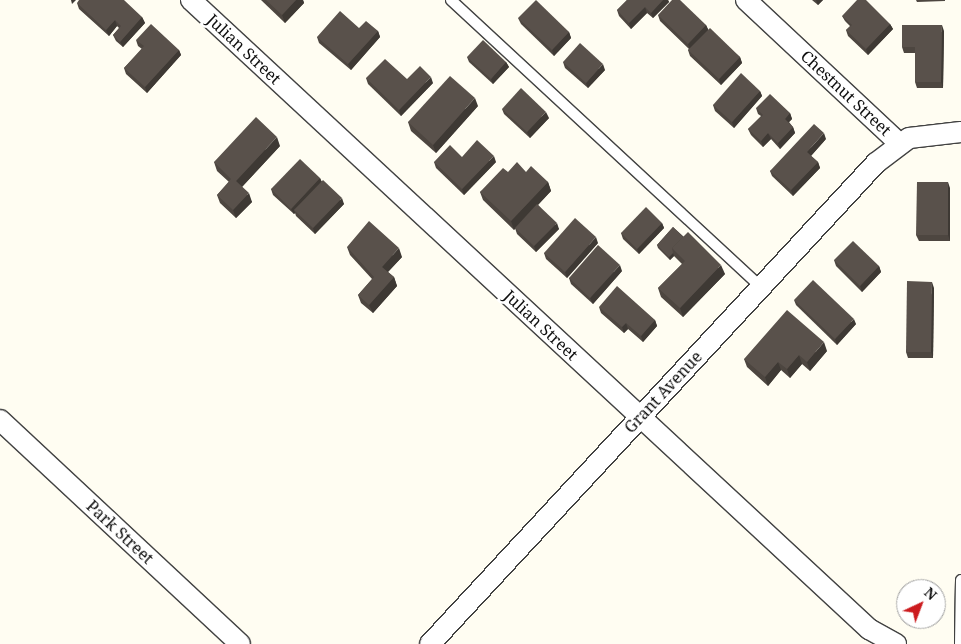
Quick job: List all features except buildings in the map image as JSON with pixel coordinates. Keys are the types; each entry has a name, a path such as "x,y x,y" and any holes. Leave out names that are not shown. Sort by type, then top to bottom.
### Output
{"street":[{"name":"Julian Street","path":"191,0 869,629 896,644"},
{"name":"Chestnut Street","path":"746,0 899,143 919,135 961,132"},
{"name":"Grant Avenue","path":"430,644 876,162 899,143"},
{"name":"Park Street","path":"0,420 240,644"}],"lane":[{"path":"451,0 761,287"},
{"path":"960,644 961,580"}]}
